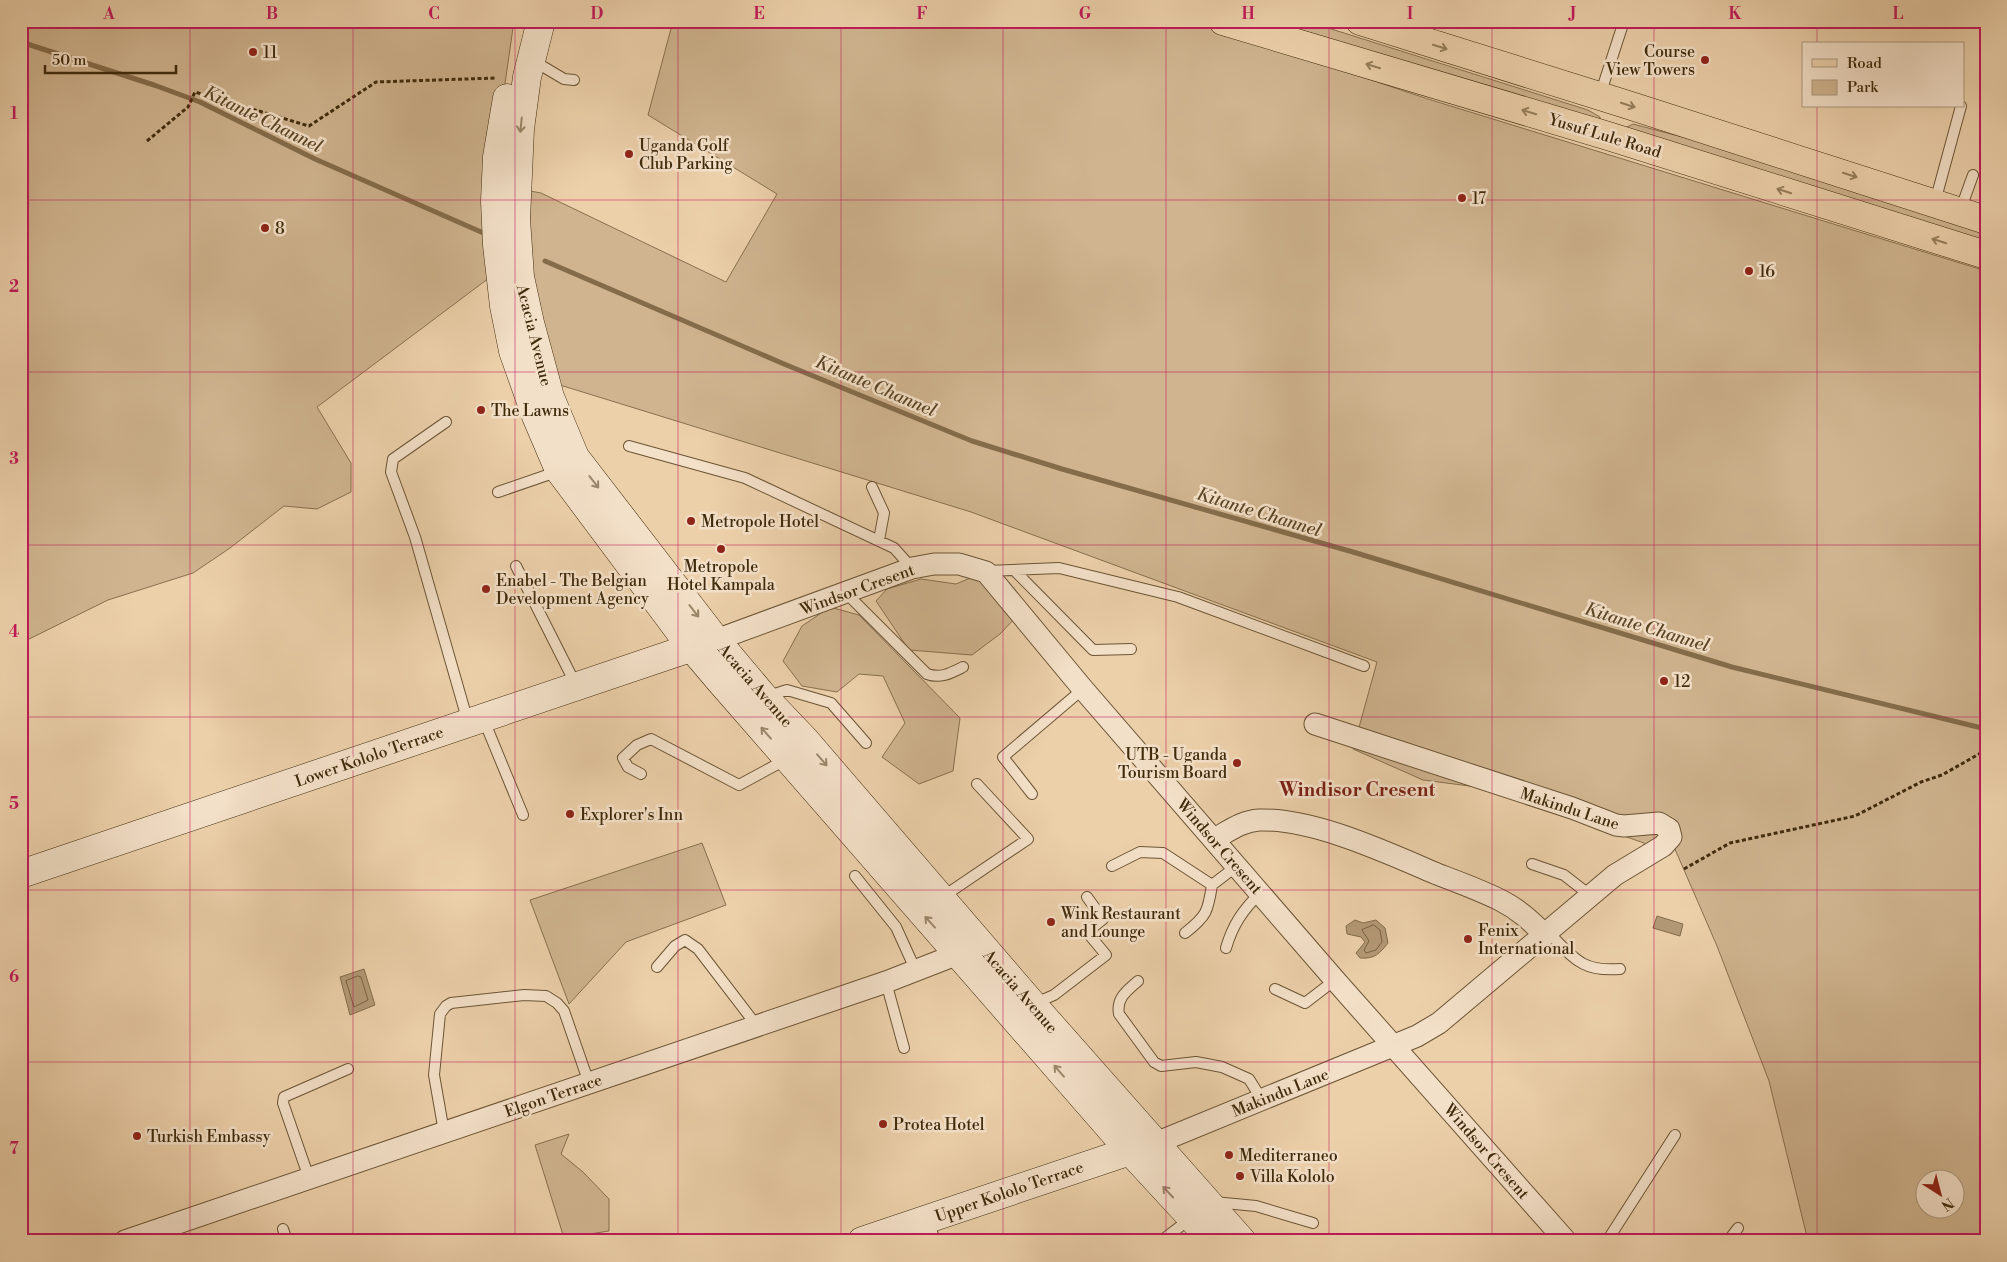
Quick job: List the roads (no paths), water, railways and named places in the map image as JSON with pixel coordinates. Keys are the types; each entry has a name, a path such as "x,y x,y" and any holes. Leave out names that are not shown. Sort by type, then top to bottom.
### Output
{"main road":[{"name":"Acacia Avenue","path":"524,21 516,219 520,278 567,464 704,644 966,946 1130,1151 1198,1209 1242,1241"},
{"name":"Acacia Avenue","path":"522,69 541,21"},
{"name":"Yusuf Lule Road","path":"1223,21 1608,136 1986,255"},
{"path":"1362,22 1408,29 1599,96 1935,202 1986,220"},
{"name":"Acacia Avenue","path":"704,644 764,697 796,749 940,898 966,946 1033,1005 1156,1143 1198,1209 1213,1241"},
{"name":"Lower Kololo Terrace","path":"21,874 704,644"},
{"name":"Upper Kololo Terrace","path":"862,1241 931,1230 1130,1151 1156,1143"}],"street":[{"name":"Windsor Cresent","path":"704,644 912,568 934,564 959,564 986,572 1084,689 1238,865 1335,980 1566,1241"},
{"name":"Makindu Lane","path":"1156,1143 1394,1046 1417,1036 1439,1023 1622,871 1663,846 1671,838 1669,829 1659,823 1616,825 1572,808 1315,724"},
{"path":"1214,839 1234,827 1259,820 1318,829 1413,864 1501,900 1526,916 1547,933"},
{"name":"Elgon Terrace","path":"125,1241 886,982 916,971 966,946"}],"lane":[{"path":"1599,96 1624,21"},
{"path":"522,69 574,80"},
{"path":"1935,202 1960,108"},
{"path":"1960,212 1973,175"},
{"path":"446,422 393,458 391,472 415,537 476,720 523,815"},
{"path":"629,446 745,478 894,548 912,568"},
{"path":"498,492 567,464"},
{"path":"872,486 884,513 878,540"},
{"path":"516,566 576,686"},
{"path":"986,572 1059,568 1178,597 1364,666"},
{"path":"1014,570 1093,650 1131,649"},
{"path":"846,592 927,674 936,677 946,675 963,667"},
{"path":"1032,794 1003,757 1084,689"},
{"path":"764,697 787,690 831,703 866,743"},
{"path":"641,774 628,767 623,758 637,745 651,739 739,785 796,749"},
{"path":"940,898 1028,839 977,784"},
{"path":"1112,866 1140,852 1163,853 1212,885"},
{"path":"1532,864 1564,875 1591,896"},
{"path":"1185,932 1202,920 1209,904 1212,885 1238,865"},
{"path":"855,876 896,928 916,971"},
{"path":"1226,948 1242,911 1261,892"},
{"path":"1033,1005 1054,995 1106,955 1087,932 1104,919 1087,897"},
{"path":"1547,933 1574,958 1589,968 1602,970 1620,969"},
{"path":"657,967 675,946 685,940 698,949 757,1026"},
{"path":"1275,989 1306,1003 1335,980"},
{"path":"1138,981 1122,996 1118,1005 1119,1014 1154,1062 1161,1066 1196,1062 1222,1067 1249,1079 1262,1100"},
{"path":"886,982 904,1048"},
{"path":"444,1132 434,1075 440,1014 451,1003 524,995 546,996 557,1002 564,1011 589,1083"},
{"path":"309,1178 283,1103 284,1097 348,1069"},
{"path":"1607,1241 1675,1135"},
{"path":"1160,1241 1198,1209 1256,1206 1313,1223"},
{"path":"1728,1241 1738,1228"},
{"path":"283,1229 287,1241"}],"water":[{"path":"1657,916 1683,924 1680,936 1653,928"},
{"path":"1355,920 1363,923 1376,920 1385,928 1388,943 1376,955 1369,958 1360,958 1356,953 1365,942 1361,937 1347,934 1346,926"},
{"path":"364,969 375,1005 350,1015 340,977"}],"waterway":[{"name":"Kitante Channel","path":"21,42 200,102 315,159 488,235"},
{"name":"Kitante Channel","path":"545,261 784,364 972,441 1062,469 1353,552 1732,667 1986,729"}],"place":[{"name":"11","path":"253,52"},
{"name":"Course View Towers","path":"1705,60"},
{"name":"Uganda Golf Club Parking","path":"629,154"},
{"name":"17","path":"1462,198"},
{"name":"8","path":"265,228"},
{"name":"16","path":"1749,271"},
{"name":"The Lawns","path":"481,410"},
{"name":"Metropole Hotel","path":"691,521"},
{"name":"Metropole Hotel Kampala","path":"721,549"},
{"name":"Enabel - The Belgian Development Agency","path":"486,589"},
{"name":"12","path":"1664,681"},
{"name":"UTB - Uganda Tourism Board","path":"1237,763"},
{"name":"Explorer's Inn","path":"570,814"},
{"name":"Wink Restaurant and Lounge","path":"1051,922"},
{"name":"Fenix International","path":"1468,939"},
{"name":"Protea Hotel","path":"883,1124"},
{"name":"Turkish Embassy","path":"137,1136"},
{"name":"Mediterraneo","path":"1229,1155"},
{"name":"Villa Kololo","path":"1240,1176"}],"district":[{"name":"Windisor Cresent","path":"1357,789"}]}
